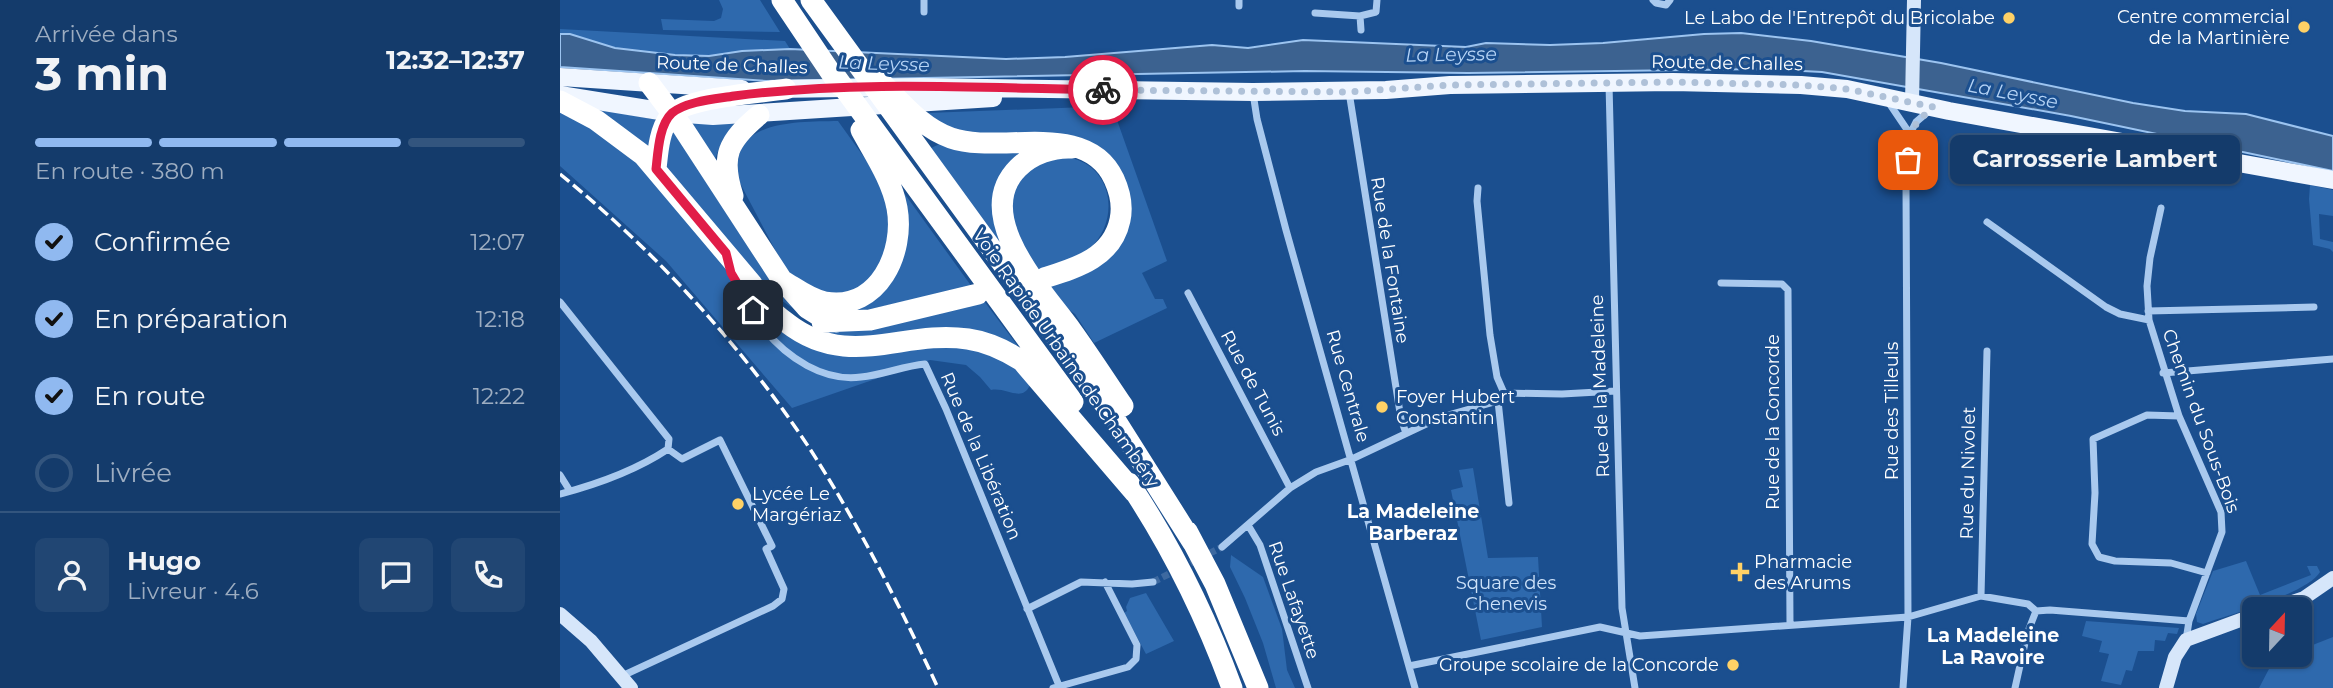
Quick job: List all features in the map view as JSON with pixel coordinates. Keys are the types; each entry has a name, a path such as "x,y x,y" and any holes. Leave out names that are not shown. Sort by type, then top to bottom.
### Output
{"highway":[{"path":"782,0 832,72 861,120 896,202 899,234 892,261 877,285 864,295 846,302 822,301 782,280"},
{"path":"811,0 835,34 904,116 1111,413 1193,543"},
{"path":"649,83 672,113 782,280 807,308 836,322"},
{"path":"656,169 664,128 672,113 705,100 786,89"},
{"path":"560,101 596,121 643,155 752,284 781,308 796,316 814,321 870,320 978,294"},
{"path":"739,215 728,176 727,157 736,137 759,115"},
{"path":"904,116 961,141 1038,141 1072,148 1095,157 1111,173 1120,196 1119,224 1110,243 1082,266 1044,278"},
{"name":"Voie Rapide Urbaine de Chambéry","path":"861,120 1090,426 1135,493 1193,597 1232,688"},
{"path":"1072,148 1055,149 1038,155 1025,162 1014,173 1002,202 1006,230 1029,271 1129,415 1215,584 1258,688"},
{"path":"752,284 756,294 774,314 793,328 836,346 859,348 948,337 978,341 1005,350 1022,361 1135,493"}],"main road":[{"name":"Route de Challes","path":"560,77 786,89 920,87 1253,93 1349,92 1450,85 1801,85 1884,96 1912,95 1933,107 2333,180"},
{"name":"Route de Challes","path":"560,95 713,117 1112,90"}],"street":[{"path":"924,0 924,12"},
{"path":"1315,13 1360,16 1376,12 1377,0"},
{"path":"1653,0 1666,5 1670,0"},
{"path":"1912,95 1914,0"},
{"path":"1360,16 1361,30"},
{"name":"Rue de la Madeleine","path":"1609,83 1622,608 1635,688"},
{"name":"Rue de la Fontaine","path":"1349,92 1368,225 1401,419 1406,433"},
{"name":"Rue Centrale","path":"1253,93 1257,119 1286,230 1415,688"},
{"path":"1884,96 1910,134 1916,122 1933,107"},
{"name":"Rue des Tilleuls","path":"1903,688 1908,617 1906,185 1910,134"},
{"path":"1478,188 1490,335 1497,377 1504,393"},
{"name":"Chemin du Sous-Bois","path":"2161,208 2150,258 2149,320 2163,373 2179,416 2221,512 2222,532 2189,621 2186,640"},
{"path":"1987,222 2106,307 2120,314 2149,320"},
{"name":"Rue de la Libération","path":"726,253 731,273 764,329 797,360 820,372 840,378 862,377 925,364 946,409 1057,687"},
{"name":"Rue de la Concorde","path":"1721,283 1782,284 1788,290 1790,624"},
{"name":"Rue de Tunis","path":"1188,293 1290,488"},
{"path":"560,302 669,439 668,449"},
{"path":"2148,311 2314,307"},
{"name":"Rue du Nivolet","path":"1981,596 1987,351"},
{"path":"2163,373 2333,359"},
{"path":"1504,393 1616,391"},
{"path":"1222,547 1290,488 1316,472 1441,417 1498,401 1504,393"},
{"path":"1498,401 1509,503"},
{"path":"2179,416 2147,415 2093,439 2095,493 2092,544 2099,556 2107,559 2171,563 2207,573"},
{"path":"560,614 591,641 626,682 774,606 782,599 784,589 766,549 772,546 720,440 682,458 668,449"},
{"path":"560,494 600,483 653,459 668,449"},
{"path":"560,475 570,491"},
{"name":"Rue Lafayette","path":"1248,525 1260,545 1308,688"},
{"path":"2305,597 2333,578"},
{"path":"1027,609 1081,582 1153,582"},
{"path":"1057,687 1128,667 1136,659 1137,645 1105,582"},
{"path":"1409,666 1600,627 1640,636 1908,617 1981,596 2028,604 2036,611 2189,621"},
{"path":"2015,688 2027,634 2036,611"},
{"path":"2166,688 2175,657 2186,640 2242,619"}],"green space":[{"path":"719,0 760,0 780,32 663,30 661,19 714,21 721,18 723,9"},
{"path":"560,29 785,41 790,49 743,51 711,56 675,55 615,48 570,34 560,34"},
{"path":"1112,106 1167,261 1142,273 1155,299 1163,299 1167,308 1094,343 1075,314 1065,307 1048,284 1086,272 1130,194 1117,165 1099,147 1077,137 970,133 941,126 927,113"},
{"path":"597,109 658,120 649,153"},
{"path":"560,110 622,147 796,337 976,347 1011,362 1030,385 1023,393 1018,394 991,390 966,365 930,360 792,408 666,261 560,166"},
{"path":"838,121 866,160 884,192 891,241 873,278 851,292 824,294 797,281 782,263 740,183 738,162 743,146 767,128 803,122"},
{"path":"691,123 734,124 722,141 715,159"},
{"path":"671,128 778,293 798,311 778,298 743,266 668,170 665,160"},
{"path":"942,143 1035,145 1003,175 1020,272 931,148"},
{"path":"1069,157 1088,165 1101,179 1108,199 1106,221 1097,241 1084,253 1039,271 1021,247 1008,202 1012,188 1040,160"},
{"path":"2310,185 2333,190 2333,216 2319,214 2320,239 2333,242 2333,252 2313,245"},
{"path":"899,186 972,287 852,313 847,307 878,291"},
{"path":"984,301 1032,365 1014,351 847,341 825,331"},
{"name":"Square des Chenevis","path":"1473,468 1488,558 1538,557 1542,627 1481,640 1451,490 1463,487 1459,470"},
{"path":"1231,555 1263,577 1282,629 1287,670 1295,688 1276,688 1263,643 1230,567"},
{"path":"2246,561 2260,595 2311,575 2307,566 2317,566 2320,572 2313,580 2280,597 2242,597 2242,611 2203,624 2197,622 2196,614 2213,571"},
{"path":"1146,593 1174,641 1146,654 1124,613 1130,598"},
{"path":"2086,621 2179,628 2177,634 2168,633 2165,641 2155,640 2154,651 2138,651 2132,671 2126,670 2121,685 2101,681 2109,654 2099,652 2102,641 2082,636"},
{"path":"2333,637 2333,688 2259,688 2270,667 2312,667 2312,645"}],"water":[{"name":"La Leysse","path":"1741,33 1811,41 1941,63 2133,103 2185,111 2246,114 2333,136 2333,171 2071,116 1822,72 1761,69 1468,73 1305,71 766,81 560,67 560,34 570,34 615,48 675,55 709,56 742,51 790,49 1006,59 1212,45 1248,48 1303,40 1466,47 1486,43 1603,43"}],"tunnel":[{"path":"1153,582 1222,547"}],"railway":[{"path":"560,174 630,235 696,302 784,411 862,536 938,688"}],"way so far":[{"path":"1103,90 1349,92 1450,85 1673,82 1801,85 1847,89 1933,107 1916,122 1910,134 1908,160"}],"place":[{"name":"Le Labo de l'Entrepôt du Bricolabe","path":"2009,18"},
{"name":"Centre commercial de la Martinière","path":"2304,27"},
{"name":"Carrosserie Lambert","path":"1908,160"},
{"name":"Foyer Hubert Constantin","path":"1382,407"},
{"name":"Lycée Le Margériaz","path":"738,504"},
{"name":"Pharmacie des Arums","path":"1740,572"},
{"name":"Groupe scolaire de la Concorde","path":"1733,665"}],"district":[{"name":"La Madeleine Barberaz","path":"1413,522"},
{"name":"La Madeleine La Ravoire","path":"1993,646"}],"route":[{"path":"753,310 731,273 726,253 656,169 659,143 672,113 705,100 786,89 920,87 1103,90"}]}
